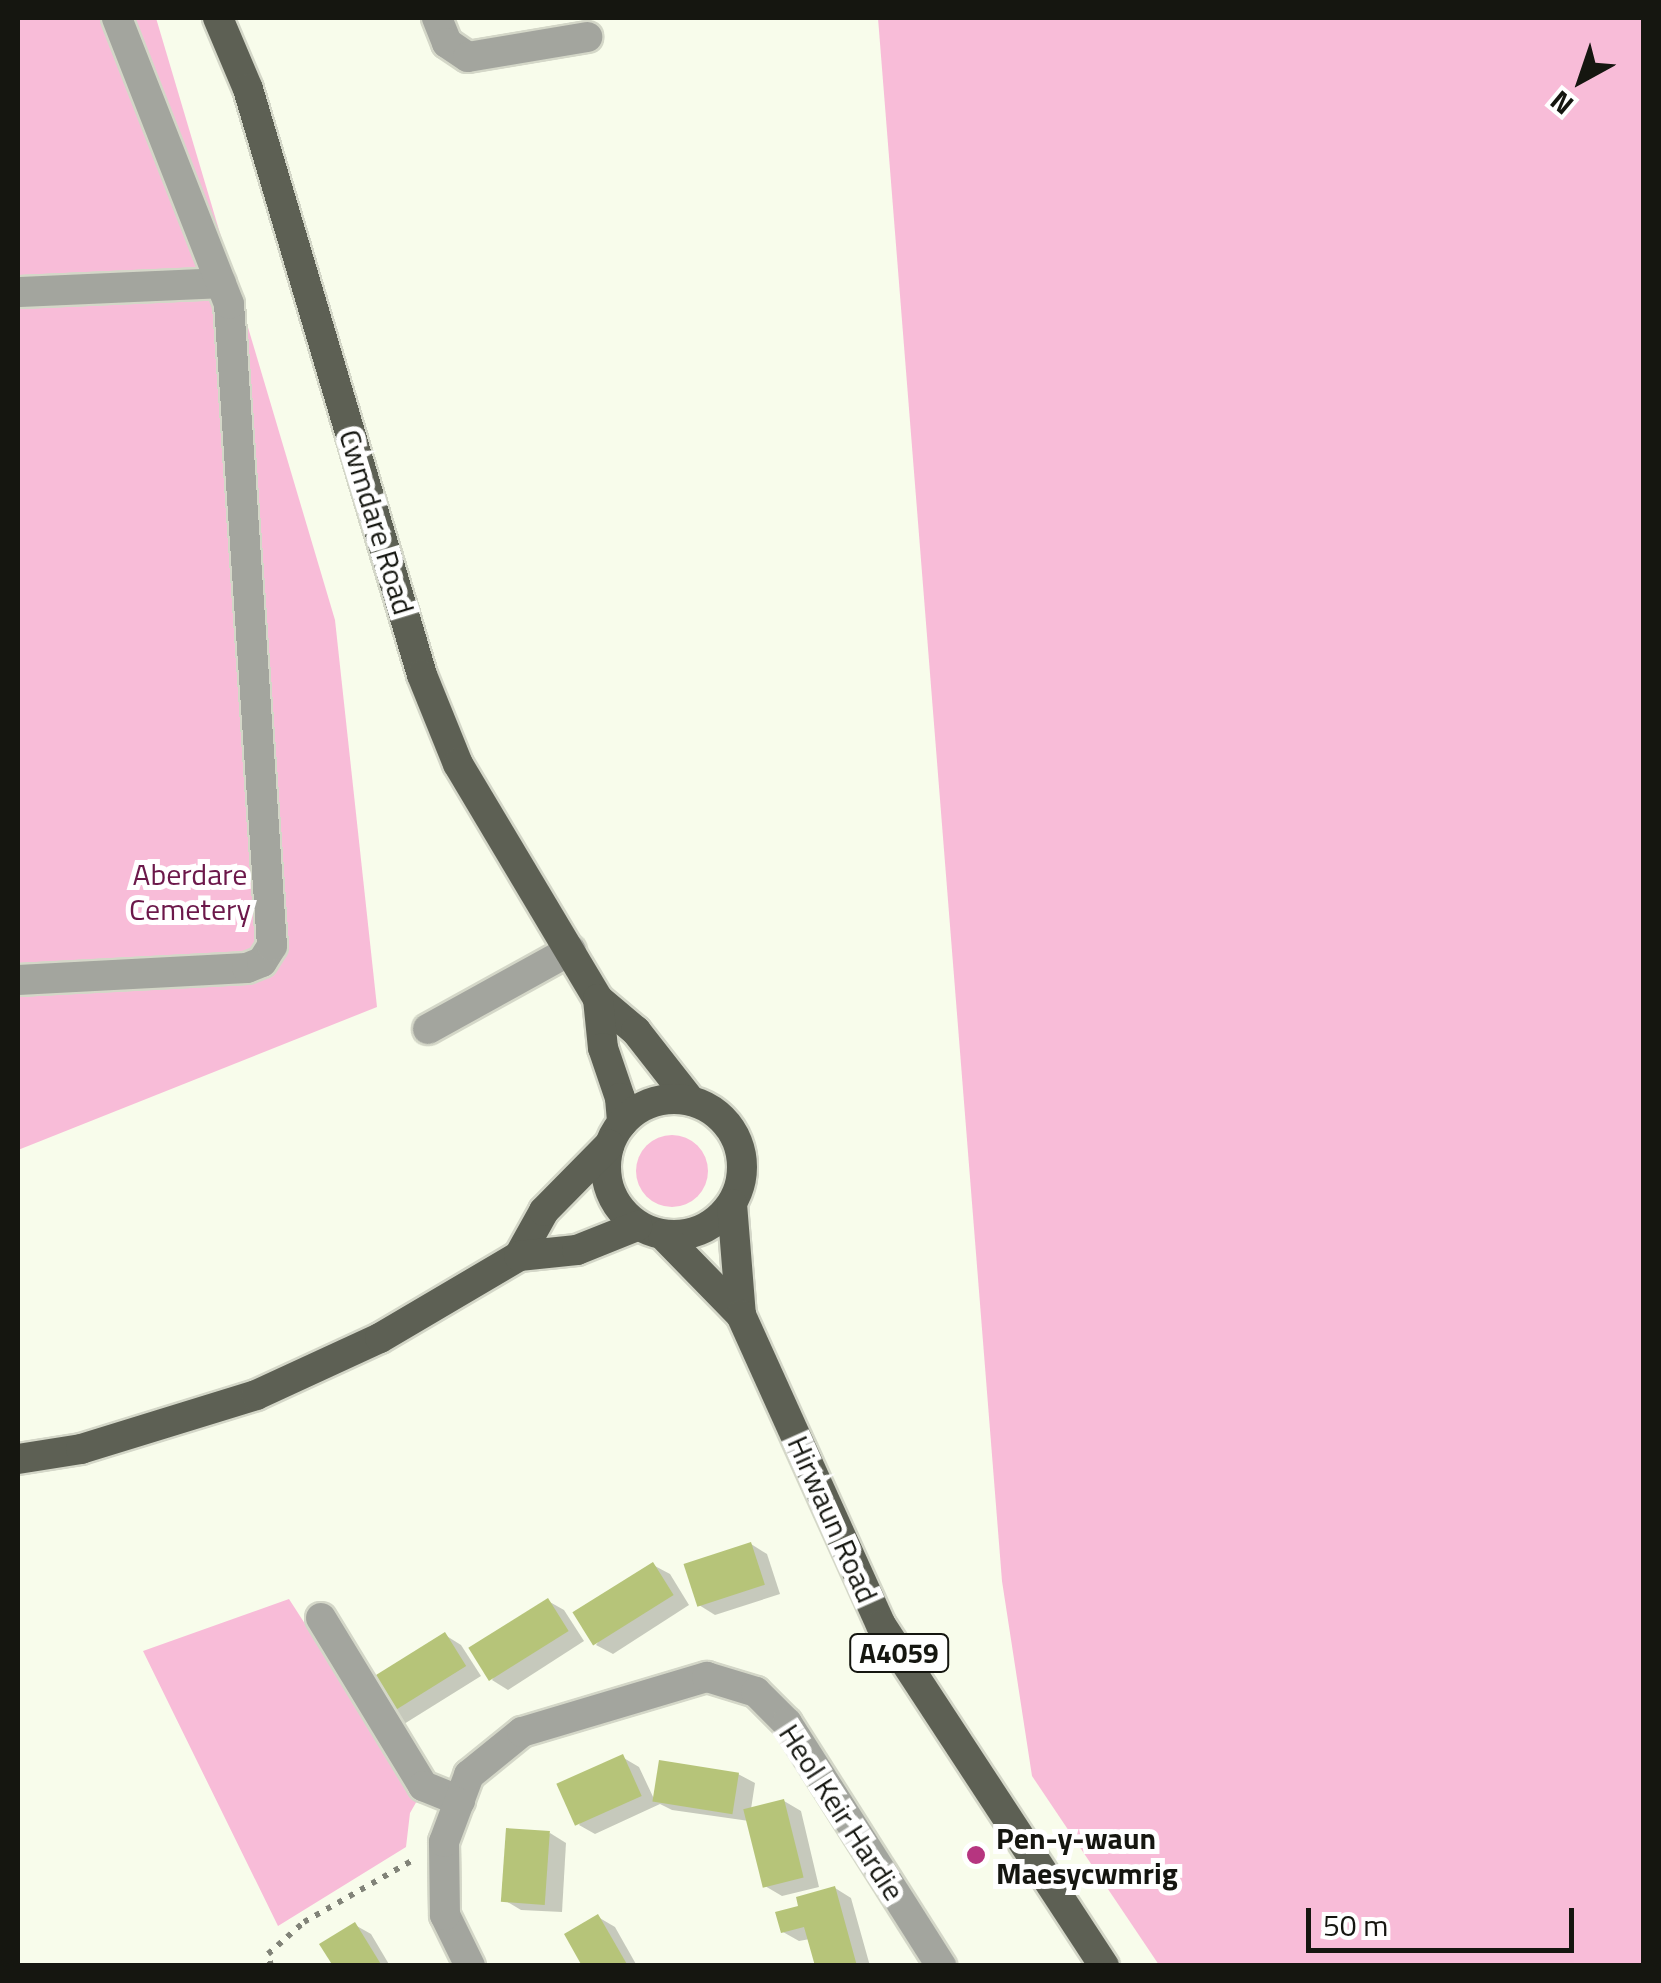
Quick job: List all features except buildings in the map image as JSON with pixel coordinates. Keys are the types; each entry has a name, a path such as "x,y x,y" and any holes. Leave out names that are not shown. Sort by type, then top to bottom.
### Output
{"main road":[{"name":"Cwmdare Road","path":"218,18 248,89 422,675 458,764 598,999 636,1031 690,1100"},
{"name":"Cwmdare Road","path":"598,999 603,1048 620,1098 616,1134"},
{"path":"18,1459 81,1449 256,1395 380,1338 519,1256 577,1250 650,1230 706,1228 732,1204 741,1183 742,1158 737,1140 712,1110 690,1100 655,1101 616,1134 544,1210 519,1256"},
{"path":"616,1134 608,1184 614,1201 650,1230"},
{"name":"Hirwaun Road","path":"732,1204 741,1316 881,1625 1104,1966"},
{"name":"Hirwaun Road","path":"650,1230 741,1316"}],"street":[{"path":"18,980 247,968 262,962 272,946 229,304 118,18"},
{"path":"437,18 447,43 468,57 588,37"},
{"path":"18,292 221,283"},
{"path":"428,1029 571,950"},
{"path":"321,1618 423,1786 460,1801"},
{"name":"Heol Keir Hardie","path":"470,1966 445,1914 444,1842 470,1775 522,1732 707,1676 756,1692 787,1723 940,1966"}],"path":[{"path":"271,1966 268,1954 304,1922 444,1842"}],"green space":[{"name":"Aberdare Cemetery","path":"18,18 156,18 335,620 377,1007 18,1150"},
{"path":"878,18 1643,18 1643,1965 1159,1965 1032,1776 1002,1581"},
{"path":"672,1135 697,1146 708,1171 697,1196 672,1207 647,1196 636,1171 647,1146"},
{"path":"289,1599 418,1799 410,1813 406,1847 278,1926 143,1651"}],"place":[{"name":"Pen-y-waun Maesycwmrig","path":"976,1855"}]}
